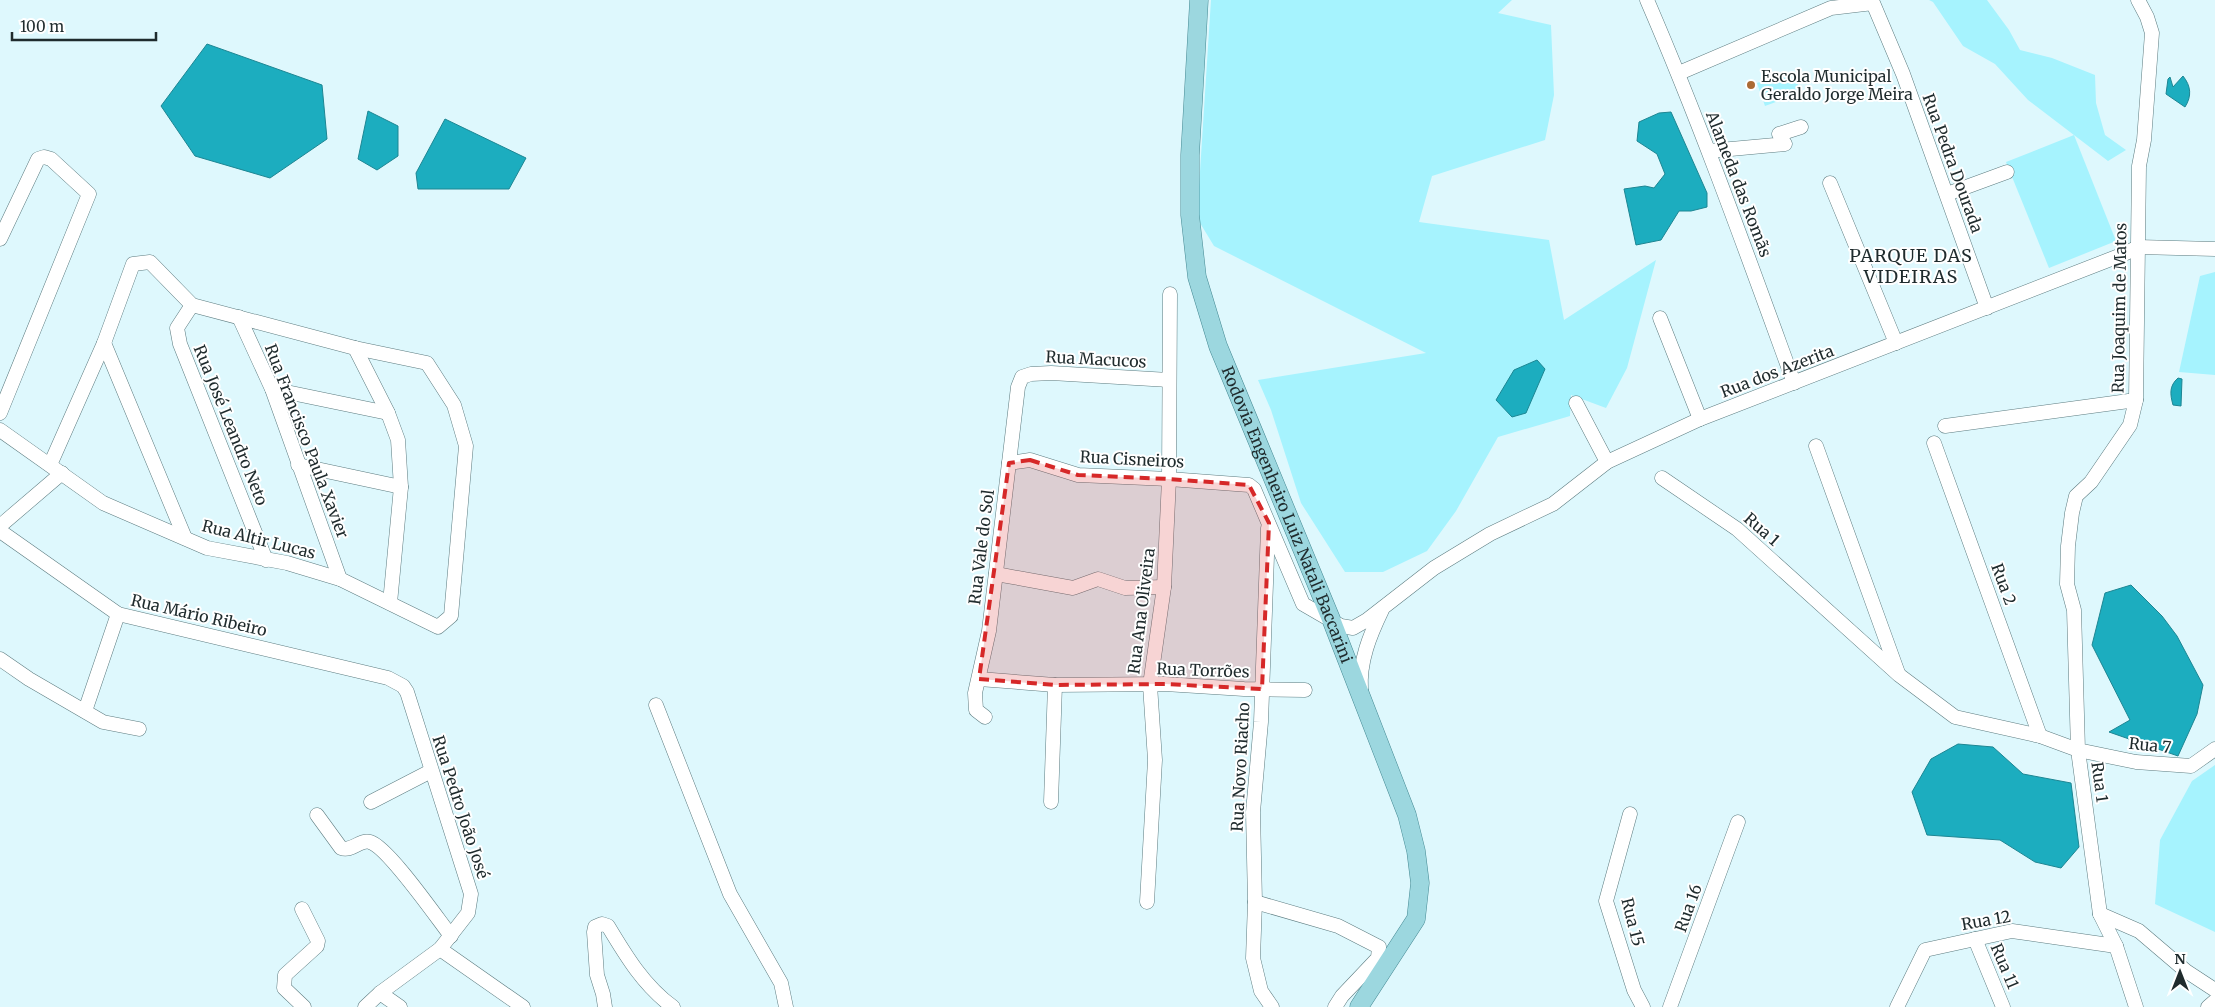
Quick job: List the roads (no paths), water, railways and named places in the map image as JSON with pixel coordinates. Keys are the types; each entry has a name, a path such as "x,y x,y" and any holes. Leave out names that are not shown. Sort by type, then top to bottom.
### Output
{"main road":[{"name":"Rodovia Engenheiro Luiz Natali Baccarini","path":"1199,0 1190,155 1190,215 1197,277 1218,346 1331,619 1407,815 1416,851 1420,883 1416,919 1359,1007"}],"street":[{"name":"Alameda das Romãs","path":"1647,0 1679,73 1709,151 1794,383"},
{"name":"Rua Joaquim de Matos","path":"2078,750 2074,610 2067,584 2068,546 2072,512 2076,496 2091,482 2130,424 2136,400 2139,166 2144,140 2152,33 2147,17 2138,0"},
{"name":"Rua Pedra Dourada","path":"1679,73 1831,8 1873,3 1903,74 1987,308"},
{"path":"1709,151 1785,144 1779,134 1801,127"},
{"path":"0,239 38,159 44,157 51,158 89,194 0,413"},
{"path":"1947,194 2007,172"},
{"path":"1830,183 1896,343"},
{"name":"Rua dos Azerita","path":"1331,619 1341,626 1353,628 1384,607 1434,568 1490,534 1553,504 1608,462 1700,419 1987,308 2138,247 2215,249"},
{"path":"0,526 56,469 133,264 150,262 192,305 355,348 388,413 398,440 401,487 390,603"},
{"name":"Rua Ana Oliveira","path":"1147,902 1155,760 1150,685 1164,588 1169,479 1170,294"},
{"name":"Rua José Leandro Neto","path":"192,305 177,328 180,344 266,560"},
{"name":"Rua Francisco Paula Xavier","path":"239,317 272,389 340,579"},
{"path":"1660,318 1700,419"},
{"path":"104,343 186,538"},
{"name":"Rua Altir Lucas","path":"0,430 103,503 207,548 287,563 340,579 438,627 451,616 466,446 454,406 427,363 355,348"},
{"name":"Rua Macucos","path":"1022,377 1031,374 1051,373 1169,380"},
{"name":"Rua Vale do Sol","path":"985,717 976,710 975,693 989,631 1018,387 1022,377"},
{"path":"272,389 388,413"},
{"path":"1945,426 2136,400"},
{"path":"1576,403 1608,462"},
{"name":"Rua 2","path":"1934,443 2040,736"},
{"path":"1816,446 1899,676"},
{"name":"Rua Cisneiros","path":"1009,463 1030,460 1078,475 1249,485 1254,489 1269,524"},
{"path":"298,464 401,487"},
{"name":"Rua 1","path":"1662,478 1737,528 1899,676 1955,717 2040,736 2078,750 2100,914 2116,946 2136,1007"},
{"path":"1269,524 1303,604 1331,619"},
{"name":"Rua Novo Riacho","path":"1269,524 1262,690 1253,812 1255,902 1253,958 1261,991 1272,1007"},
{"name":"Rua Mário Ribeiro","path":"0,530 118,614 388,678 403,686 407,692"},
{"path":"996,574 1073,588 1098,579 1125,588 1164,588"},
{"path":"1361,697 1360,677 1369,638 1384,607"},
{"path":"85,711 118,614"},
{"path":"0,659 29,679 103,722 139,729"},
{"name":"Rua Torrões","path":"979,679 1054,685 1150,685 1305,690"},
{"path":"1051,802 1054,685"},
{"name":"Rua Pedro João José","path":"365,1007 380,993 440,949 468,913 471,894 407,692"},
{"path":"656,705 730,894 781,983 786,1007"},
{"name":"Rua 7","path":"2078,750 2136,762 2191,766 2215,750"},
{"path":"371,802 431,771"},
{"name":"Rua 15","path":"1630,814 1606,901 1634,990 1643,1007"},
{"path":"317,815 341,848 349,849 364,841 373,843 401,870 451,936"},
{"name":"Rua 16","path":"1670,1007 1738,822"},
{"path":"1255,902 1338,926 1379,947 1378,958 1342,996 1335,1007"},
{"path":"302,909 317,936 317,946 285,975 283,980 284,988 304,1007"},
{"path":"2100,914 2139,931 2186,971 2215,990"},
{"path":"605,1007 597,975 594,932 595,927 602,924 608,926 632,966 662,998 674,1007"},
{"name":"Rua 12","path":"1897,1007 1925,950 2012,931 2116,946"},
{"name":"Rua 11","path":"1975,939 2004,1007"},
{"path":"440,949 523,1007"},
{"path":"380,993 400,1007"},
{"path":"2208,1007 2215,1002"}],"place":[{"name":"Escola Municipal Geraldo Jorge Meira","path":"1751,85"}],"district":[{"name":"PARQUE DAS VIDEIRAS","path":"1911,266"}]}
